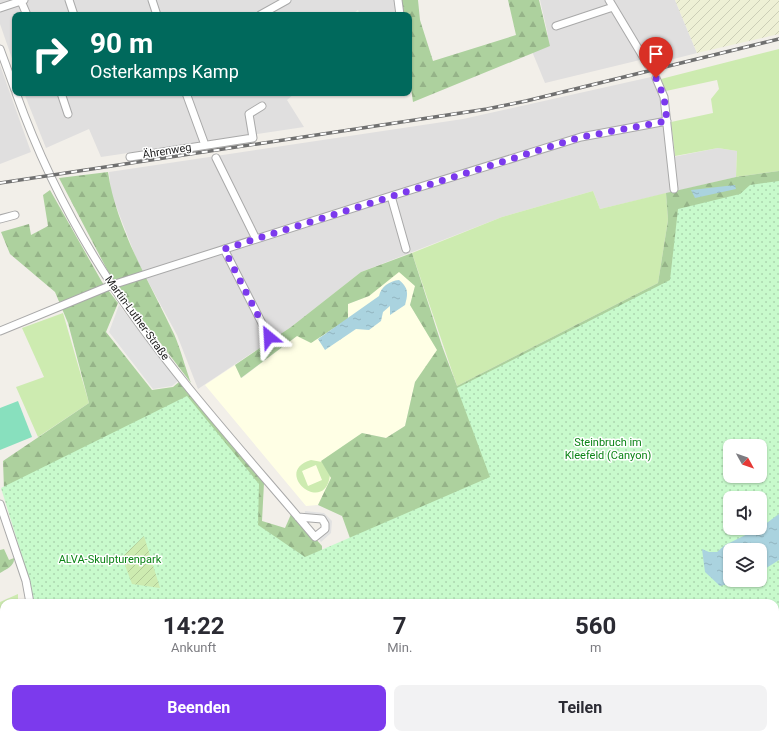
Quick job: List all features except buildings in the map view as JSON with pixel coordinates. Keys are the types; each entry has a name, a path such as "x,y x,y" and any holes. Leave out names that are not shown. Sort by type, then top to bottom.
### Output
{"street":[{"path":"0,8 22,0 25,12"},
{"path":"69,0 73,12"},
{"path":"152,0 156,12"},
{"path":"265,12 287,0"},
{"path":"398,0 400,12"},
{"path":"609,0 648,65"},
{"path":"556,26 613,7"},
{"name":"Martin-Luther-Straße","path":"0,49 12,83"},
{"path":"656,78 664,97 674,189"},
{"name":"Martin-Luther-Straße","path":"17,96 68,210 112,285 193,395 298,517"},
{"path":"62,96 68,114"},
{"path":"187,96 205,145"},
{"name":"Ährenweg","path":"130,157 253,138 249,114 262,106"},
{"path":"0,331 112,285 391,196 581,137 667,121"},
{"path":"216,158 256,239"},
{"path":"391,196 406,249"},
{"path":"0,219 15,215"},
{"path":"224,249 269,337"},
{"path":"0,504 26,581 29,599"}],"shaded area":[{"path":"0,0 396,0 398,12 359,12 358,10 355,12 12,12 12,58 0,24"},
{"path":"540,0 675,0 697,53 650,65 644,59 545,83 529,44 548,35"},
{"path":"675,0 779,0 779,34 697,53"},
{"path":"0,65 31,152 0,164"},
{"path":"651,77 662,103 668,158 718,148 737,151 736,177 600,209 593,191 502,217 361,272 291,327 198,389 177,335 138,263 111,193 109,172 463,119"},
{"path":"25,96 292,96 287,100 304,127 101,157 89,129 46,148"},
{"path":"399,271 415,286 410,305 438,350 415,382 405,426 386,438 362,433 331,478 318,505 306,506 205,385 235,365 242,378 297,336 348,304 369,296"},
{"path":"119,305 178,381 172,386 153,389 109,332"},
{"path":"305,511 324,513 332,521 331,533 321,542 317,536 325,524 304,517"}],"green space":[{"path":"398,0 418,0 420,20 433,61 516,35 508,0 539,0 550,46 413,102 412,12 400,12"},
{"path":"779,49 779,171 736,177 737,151 718,148 675,156 671,122 713,113 711,99 719,89 717,80 666,91 661,79"},
{"path":"779,171 779,279 697,332 724,491 723,532 699,545 492,478 351,541 342,516 318,505 331,478 321,461 362,433 386,438 405,426 415,382 437,350 410,305 415,286 399,272 369,296 348,304 348,319 311,343 297,336 241,378 235,365 291,327 361,272 412,253 442,346 457,386 658,283 668,220 666,193 736,177"},
{"path":"108,172 118,214 135,255 174,334 191,383 113,281 59,178"},
{"name":"Steinbruch im Kleefeld (Canyon)","path":"779,181 779,599 33,599 30,582 1,488 187,396 259,484 258,525 305,557 490,477 457,388 670,280 678,209 740,194 750,185"},
{"path":"50,190 102,282 118,303 106,332 152,390 173,387 179,382 252,468 264,483 262,521 285,528 292,512 322,546 322,556 292,576 4,489 3,461 89,403 68,323 55,292 10,254 1,232 29,224 31,235 48,226 43,195"},
{"path":"593,191 600,209 666,193 668,220 658,283 457,386 412,253 502,217"},
{"path":"63,313 89,403 38,437 16,387 44,377 22,328"},
{"path":"18,401 32,437 0,450 0,408"},
{"path":"311,460 322,462 330,475 326,487 319,492 311,492 304,488 298,481 296,473 300,466","holes":["316,465 322,480 308,486 302,471"]},
{"path":"144,536 160,588 132,584 122,557"},
{"path":"4,549 9,560 14,558 14,561 10,567 0,573 0,550"},
{"path":"18,594 18,599 7,599"}],"water":[{"path":"735,185 736,189 695,198 691,190"},
{"path":"399,280 405,286 407,291 405,305 390,315 390,306 383,312 381,321 369,330 356,329 325,350 318,339 379,296 386,285"},
{"path":"779,514 779,560 767,568 767,543 729,543 746,535 767,535 767,523"},
{"path":"723,547 723,585 720,586 705,572 702,549 709,552 717,552"}],"railway":[{"path":"0,183 487,109 526,101 779,39"}],"route":[{"path":"269,337 224,249 581,137 667,121 664,97 656,78"}],"park label":[{"name":"ALVA-Skulpturenpark","path":"110,559"}]}
